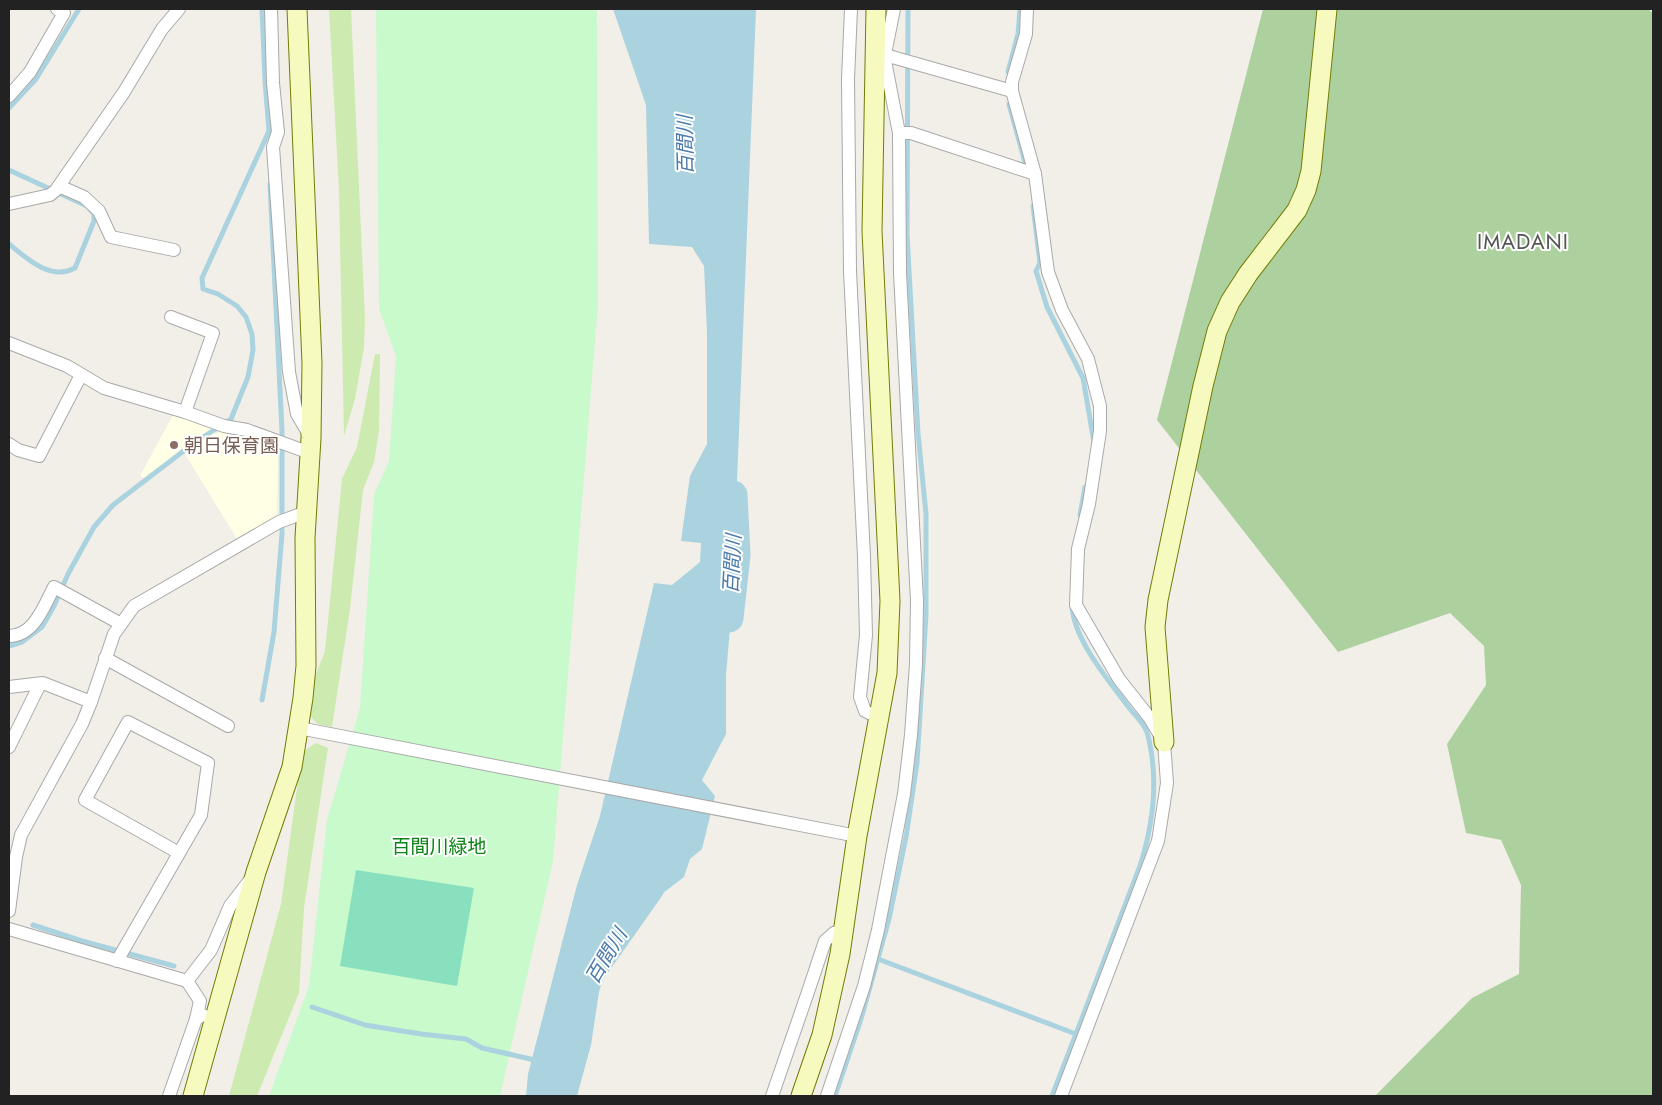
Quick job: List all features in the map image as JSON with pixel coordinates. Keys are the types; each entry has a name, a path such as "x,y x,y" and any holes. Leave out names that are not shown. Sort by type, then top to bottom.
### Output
{"street":[{"path":"9,96 30,72 64,14 57,9"},
{"path":"55,190 124,92 162,29 179,9"},
{"path":"271,9 273,83 278,132 273,147 289,372 297,414 311,446"},
{"path":"193,1096 256,872 305,729 303,698 306,666 306,512 311,446 312,363 297,9"},
{"path":"851,9 848,79 850,271 866,634 860,698 865,712 879,718"},
{"path":"801,1096 822,1035 843,930 857,836 887,672 890,601 872,231 880,53 876,9"},
{"path":"827,1096 864,986 878,930 904,794 911,736 916,664 917,601 900,273 905,133 886,66 880,53 894,9"},
{"path":"1027,9 1026,34 1012,82 1012,91 1035,174 1048,272 1062,310 1088,359 1100,406 1100,431 1089,504 1078,549 1076,604 1120,679 1149,717 1164,742"},
{"path":"1061,1096 1158,841 1167,783 1154,627 1158,600 1189,450 1217,331 1230,302 1248,274 1297,210 1306,190 1311,171 1327,9"},
{"path":"880,53 1012,91"},
{"path":"905,133 1035,174"},
{"path":"9,204 55,190 84,197 99,211 111,237 174,250"},
{"path":"171,317 213,333 185,412"},
{"path":"9,343 67,366 104,388 185,412 219,425 247,430 282,443 311,446"},
{"path":"9,444 18,450 39,456 81,375"},
{"path":"9,911 21,835 82,724 114,634 134,606 282,520 306,512"},
{"path":"9,636 26,631 41,613 54,587 121,624"},
{"path":"105,658 228,726"},
{"path":"9,687 43,683 91,702"},
{"path":"9,747 40,684"},
{"path":"121,954 201,815 208,763 128,722 85,800 179,853"},
{"path":"305,729 857,836"},
{"path":"187,982 211,950 230,906 256,872"},
{"path":"9,929 121,954 187,982 200,1001 196,1019 169,1096"},
{"path":"772,1096 810,989 824,941 834,933 843,930"},
{"path":"196,1019 218,1005"}],"shaded area":[{"path":"173,415 211,429 216,434 223,430 278,448 277,516 237,539 182,449 145,478 140,476"}],"green space":[{"path":"329,9 351,9 365,319 364,347 355,399 344,436 339,191"},
{"name":"百間川緑地","path":"376,9 597,9 598,304 553,861 500,1096 269,1096 309,986 327,820 360,708 374,495 389,461 396,356 379,309"},
{"path":"1263,9 1648,9 1653,13 1653,1096 1375,1096 1472,998 1519,974 1521,885 1501,840 1466,833 1447,744 1486,685 1484,646 1450,613 1338,652 1157,420"},
{"path":"375,354 380,354 379,431 374,462 363,490 350,609 332,727 318,724 308,714 311,687 325,651 342,479 357,447"},
{"path":"316,743 328,748 304,908 299,993 257,1096 229,1096 281,904 302,752"},
{"path":"356,870 474,888 457,986 340,966"}],"water":[{"path":"613,9 756,9 732,605 726,675 726,734 702,780 715,796 702,849 690,859 684,877 620,926 599,992 591,1045 577,1096 526,1096 528,1074 577,885 600,816 654,583 672,585 700,562 701,543 681,541 690,476 707,444 707,333 704,266 692,247 649,244 646,105"}],"waterway":[{"path":"9,108 36,79 79,9"},
{"path":"9,646 22,642 42,627 94,527 113,505 194,443 231,419 248,377 253,350 252,334 246,317 237,306 218,294 203,289 202,278 269,131 262,9"},
{"path":"835,1096 861,1019 889,919 906,837 917,763 926,615 926,514 918,433 907,234 908,9"},
{"path":"1008,72 1018,34 1020,9"},
{"path":"1009,104 1026,166"},
{"path":"9,170 87,206 94,214 94,221 75,268 57,272 48,270 31,262 9,244"},
{"path":"262,700 274,632 282,534 282,431 270,184"},
{"path":"1033,206 1040,263 1036,271 1047,307 1083,378 1094,442"},
{"path":"1080,515 1085,487"},
{"name":"百間川","path":"729,618 736,555 733,495"},
{"path":"1072,606 1074,619 1086,647 1103,674 1146,730 1154,775 1151,822 1140,866 1076,1034"},
{"name":"百間川","path":"595,966 650,888"},
{"path":"33,925 82,941 174,966"},
{"path":"878,959 1076,1034 1052,1096"},
{"path":"312,1007 365,1025 466,1039 482,1048 539,1061"}],"place":[{"name":"朝日保育園","path":"174,445"}],"district":[{"name":"IMADANI","path":"1523,242"}]}
